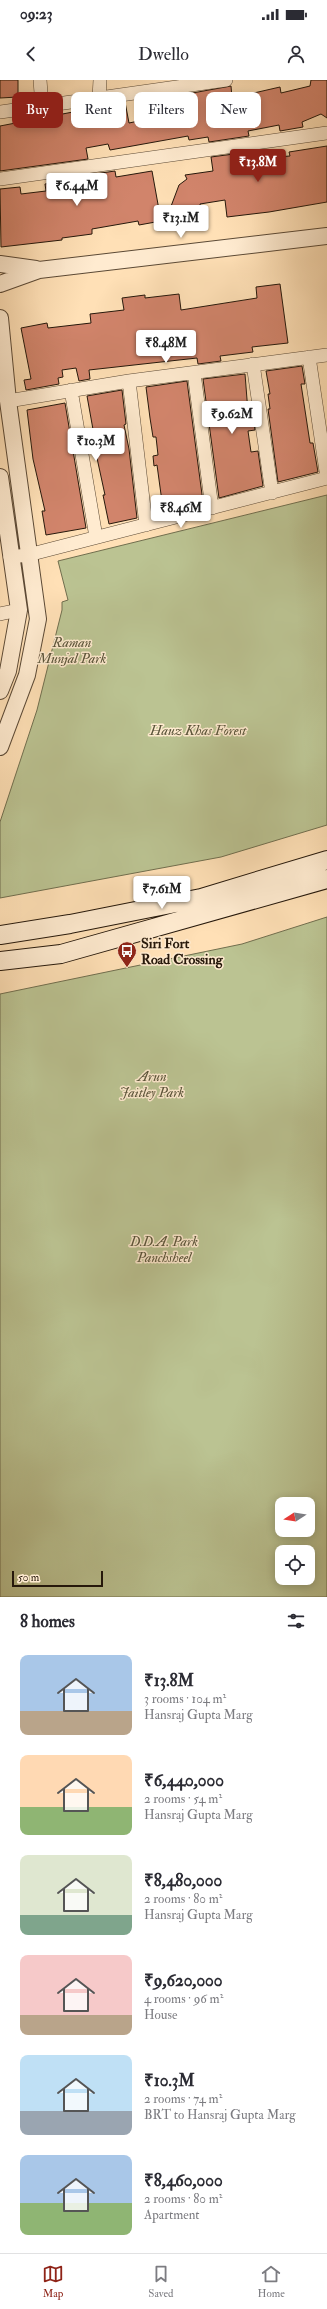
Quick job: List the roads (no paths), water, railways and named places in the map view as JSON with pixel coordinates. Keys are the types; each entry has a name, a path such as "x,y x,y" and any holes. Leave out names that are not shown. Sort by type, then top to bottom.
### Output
{"main road":[{"path":"0,935 201,898 327,860"},
{"path":"0,961 66,952 327,878"},
{"path":"44,928 56,931 62,939 60,948 47,955"}],"street":[{"path":"40,80 41,92"},
{"path":"99,92 100,80"},
{"path":"126,92 167,84 226,80"},
{"path":"0,112 12,110"},
{"path":"0,179 327,132"},
{"path":"0,284 39,270 327,236"},
{"path":"0,264 39,270"},
{"path":"0,318 8,400 38,619 27,675 0,747"},
{"path":"8,400 129,381 327,355"},
{"path":"10,557 28,554 146,525 327,478 309,357"},
{"path":"253,364 272,493"},
{"path":"194,372 212,508"},
{"path":"129,381 146,525"},
{"path":"71,390 96,537"},
{"path":"0,477 10,557 19,610 8,671 0,691"},
{"path":"0,614 19,610"},
{"path":"12,649 32,652"}],"place":[{"name":"Siri Fort Road Crossing","path":"127,968"}],"park label":[{"name":"Raman Munjal Park","path":"72,650"},
{"name":"Hauz Khas Forest","path":"198,730"},
{"name":"Arun Jaitley Park","path":"152,1084"},
{"name":"D.D.A. Park Panchsheel","path":"164,1250"}]}
